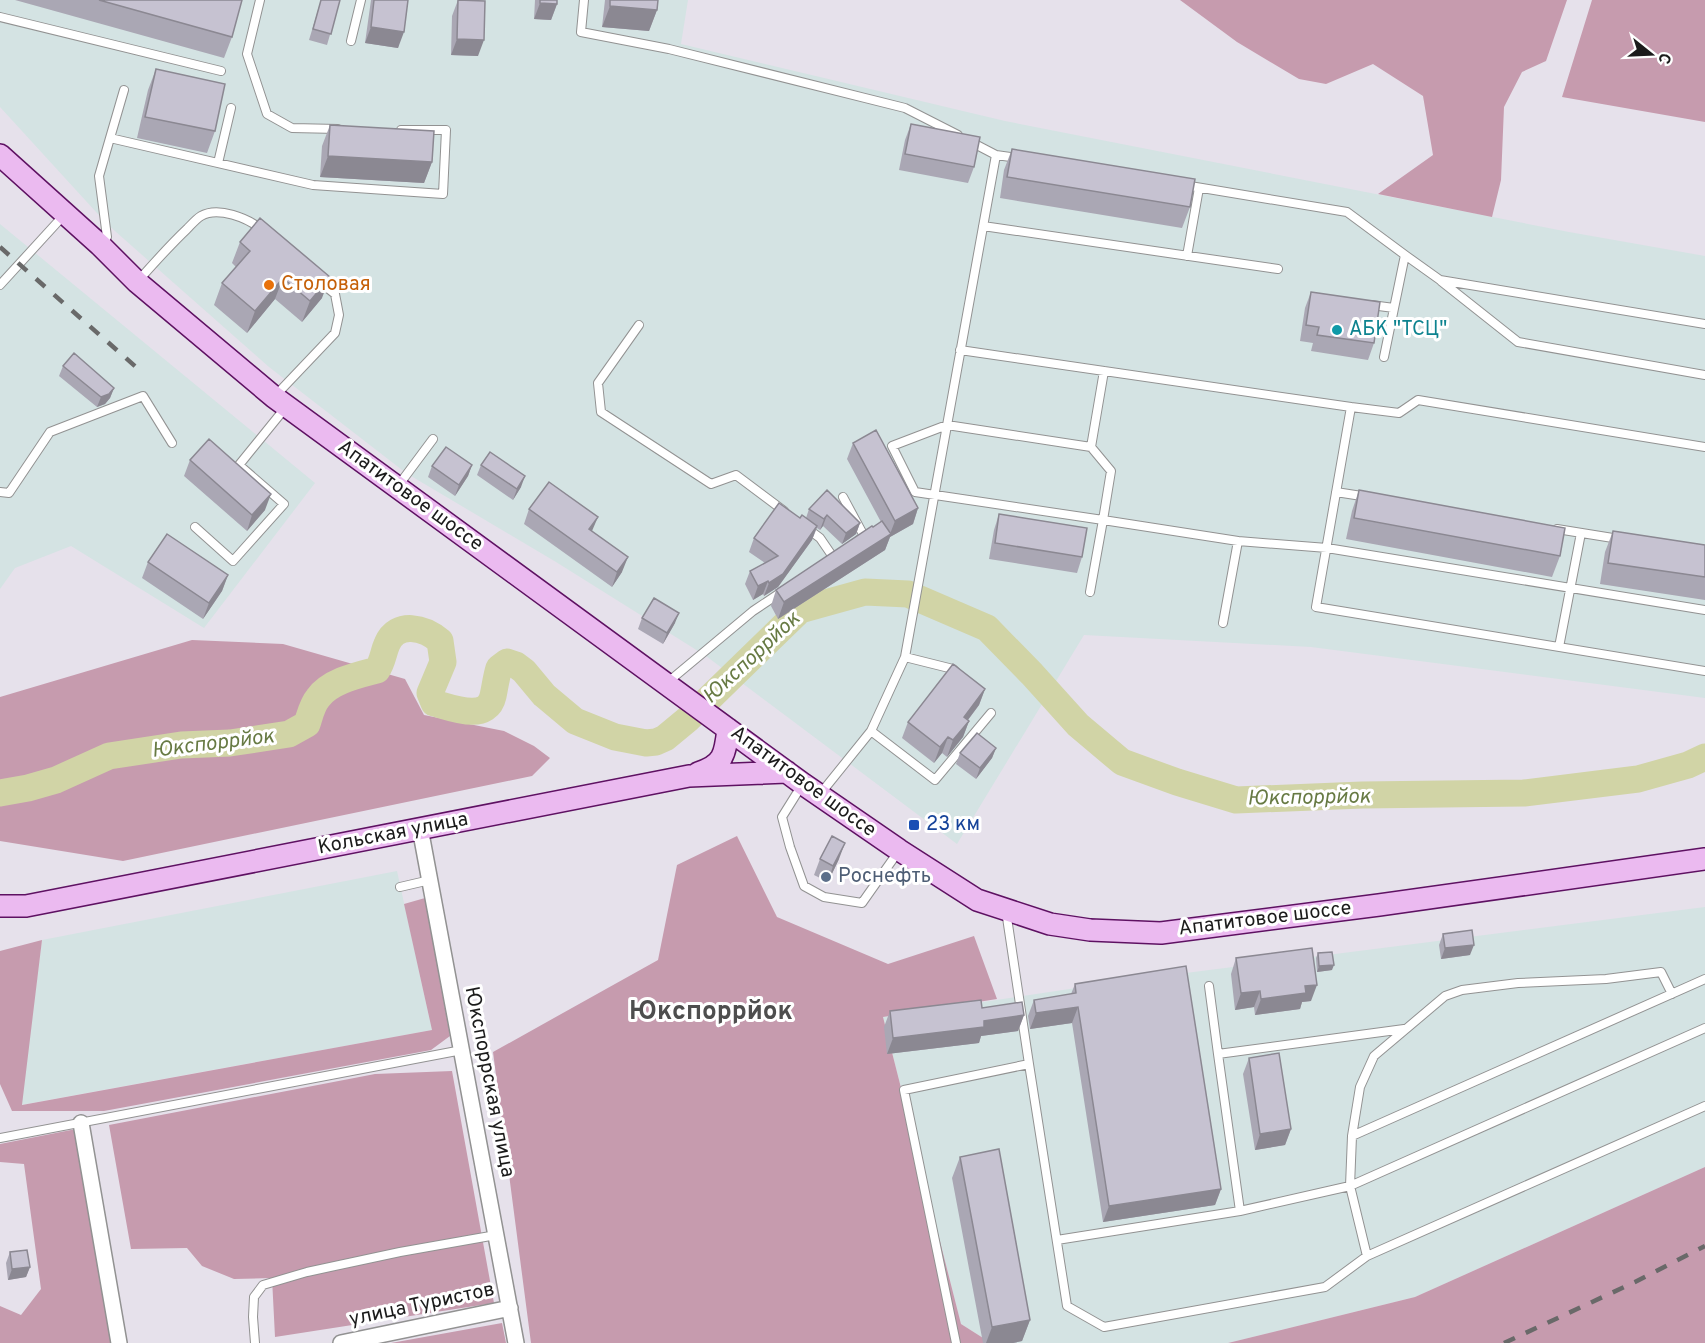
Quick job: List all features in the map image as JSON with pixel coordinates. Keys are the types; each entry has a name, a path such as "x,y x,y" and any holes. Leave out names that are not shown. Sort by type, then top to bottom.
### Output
{"street":[{"name":"Апатитовое шоссе","path":"1,156 100,245 137,282 281,401 803,783 899,850 977,900 1050,924 1090,930 1161,933 1705,859"},
{"path":"689,776 711,769 720,761 726,749 722,724"},
{"name":"Кольская улица","path":"0,906 26,906 689,776 803,783"},
{"name":"Юкспоррская улица","path":"420,828 516,1343"},
{"path":"81,1123 119,1343"},
{"name":"улица Туристов","path":"341,1343 510,1308"}],"lane":[{"path":"260,0 246,54 267,114 292,128 351,129"},
{"path":"351,41 361,0"},
{"path":"584,0 581,32 669,49 905,108 996,155 1030,160"},
{"path":"0,17 221,71"},
{"path":"100,245 107,237 99,176 124,90"},
{"path":"218,163 231,108"},
{"path":"110,138 313,185 443,194 446,130 387,129"},
{"path":"899,850 862,903 824,897 804,886 782,817 803,783 872,731 905,655 996,155"},
{"path":"1177,184 1347,212 1440,280 1518,342 1705,375"},
{"path":"1187,256 1199,188"},
{"path":"137,282 178,237 201,216 215,212 241,218 254,223 272,239"},
{"path":"0,285 65,213"},
{"path":"983,226 1278,269"},
{"path":"1384,357 1405,255"},
{"path":"195,527 233,561 284,504 239,465 281,401 335,333 339,315 335,294 317,279"},
{"path":"1440,280 1705,324"},
{"path":"1360,303 1394,308"},
{"path":"639,325 598,383 601,412 711,484 736,475 792,517"},
{"path":"960,350 1399,413 1418,400 1705,447"},
{"path":"1091,447 1104,371"},
{"path":"0,492 9,493 50,432 143,396 172,443"},
{"path":"1351,407 1316,607 1705,671"},
{"path":"1090,592 1103,520 1111,471 1091,447 947,425 892,446 915,492 1103,520 1238,541 1326,548 1705,609"},
{"path":"397,487 433,439"},
{"path":"1336,492 1371,498"},
{"path":"843,497 864,536 856,541"},
{"path":"801,524 820,538 833,557"},
{"path":"1546,527 1626,540"},
{"path":"1559,647 1581,532"},
{"path":"1223,623 1238,541"},
{"path":"824,563 841,552"},
{"path":"666,684 753,611 788,587"},
{"path":"905,655 953,669 961,676"},
{"path":"872,731 935,780 991,713"},
{"path":"400,887 430,880"},
{"path":"0,912 26,906"},
{"path":"1006,911 1067,1306 1104,1328 1325,1287 1367,1256 1705,1106"},
{"path":"1367,1256 1350,1186 1352,1136 1360,1087 1374,1056 1404,1029 1445,996 1462,990 1518,983 1606,979 1661,972 1672,994"},
{"path":"1352,1136 1705,979"},
{"path":"1209,986 1240,1211"},
{"path":"1057,1240 1240,1211 1350,1186 1705,1028"},
{"path":"1218,1054 1404,1029"},
{"path":"0,1138 462,1050"},
{"path":"956,1343 904,1090 1029,1064"},
{"path":"255,1343 254,1297 263,1285 307,1272 400,1252 496,1235"}],"shaded area":[{"path":"0,0 688,0 681,44 1005,121 1569,232 1705,256 1705,698 1311,647 1084,635 957,844 706,656 556,562 406,473 269,367 107,224 0,107"},
{"path":"1180,0 1567,0 1546,61 1522,72 1504,107 1501,180 1492,217 1378,194 1433,155 1423,96 1373,64 1326,84 1299,79 1237,42"},
{"path":"1592,0 1705,0 1705,122 1562,97"},
{"path":"0,224 315,483 204,628 71,546 15,568 0,589"},
{"path":"192,640 283,644 405,679 424,715 504,731 534,746 550,758 532,776 123,861 0,841 0,697"},
{"path":"737,836 777,917 888,964 974,936 997,999 883,1017 961,1324 991,1343 531,1343 493,1052 658,960 677,865"},
{"path":"397,871 432,1030 21,1105 42,940"},
{"path":"425,898 450,1036 431,1050 104,1111 12,1111 0,1084 0,951 42,940 22,1105 432,1030 404,904"},
{"path":"1705,907 1705,1167 1415,1297 1228,1343 991,1343 961,1324 883,1017 1123,981"},
{"path":"452,1071 494,1303 275,1337 272,1278 234,1279 202,1266 187,1248 131,1249 109,1125 375,1074"},
{"path":"76,1129 112,1343 0,1343 0,1306 21,1315 41,1289 24,1164 0,1162 0,1144"},
{"path":"1705,1167 1705,1343 1228,1343 1415,1297"},
{"path":"502,1323 506,1343 391,1343"}],"building":[{"path":"99,0 242,0 232,37"},
{"path":"321,0 340,0 331,34 313,29"},
{"path":"374,0 408,0 404,32 371,27"},
{"path":"458,0 485,1 484,40 457,39"},
{"path":"540,0 557,0 557,4 540,3"},
{"path":"610,0 658,0 657,10 610,6"},
{"path":"156,69 225,84 215,131 145,117"},
{"path":"911,124 980,137 974,167 905,154"},
{"path":"330,125 434,131 432,162 328,156"},
{"path":"1012,149 1195,179 1190,207 1007,177"},
{"path":"260,218 330,277 310,301 283,278 255,311 222,283 250,251 240,242"},
{"path":"1311,292 1380,302 1374,343 1317,335 1319,327 1306,325"},
{"path":"74,353 114,388 109,394 101,397 63,366"},
{"path":"876,430 918,508 895,521 853,443"},
{"path":"209,439 271,494 252,515 190,460"},
{"path":"446,447 472,465 459,485 432,466"},
{"path":"490,452 525,476 517,489 481,465"},
{"path":"549,482 598,517 589,529 628,557 617,572 529,509"},
{"path":"827,490 860,523 846,533 827,515 824,519 809,509"},
{"path":"1359,490 1565,528 1560,556 1354,518"},
{"path":"779,503 800,518 802,515 817,526 783,574 769,583 768,581 758,586 750,571 778,556 754,538"},
{"path":"999,514 1087,528 1082,557 995,543"},
{"path":"882,521 891,534 784,602 776,590"},
{"path":"1613,531 1705,545 1705,577 1608,563"},
{"path":"167,534 228,575 209,603 148,562"},
{"path":"654,598 679,613 667,633 642,618"},
{"path":"953,664 985,689 964,717 969,721 953,740 948,737 940,747 908,722"},
{"path":"977,733 996,748 980,768 960,753"},
{"path":"832,836 845,843 833,866 820,859"},
{"path":"1472,930 1474,945 1445,948 1443,934"},
{"path":"1312,948 1317,985 1305,986 1306,993 1261,999 1260,991 1241,993 1236,958"},
{"path":"1332,952 1334,965 1319,966 1318,953"},
{"path":"1186,966 1221,1189 1109,1206 1078,1007 1036,1013 1034,1000 1076,993 1075,984"},
{"path":"981,1000 982,1008 1022,1002 1024,1015 984,1021 984,1027 893,1038 890,1011"},
{"path":"1279,1053 1291,1129 1260,1134 1249,1058"},
{"path":"999,1149 1030,1320 992,1327 960,1157"},
{"path":"27,1250 30,1267 12,1269 10,1252"}],"waterway":[{"name":"Юкспоррйок","path":"0,793 56,780 109,756 181,745 230,743 289,734 307,724 311,710 323,692 345,679 377,670 392,636 404,629 419,630 440,641 443,662 430,693 434,703 458,710 484,709 493,696 499,668 507,662 524,671 544,695 575,721 615,737 646,743 656,742 665,738 688,719 800,610 865,592 908,594 987,628 1078,725 1122,762 1236,800 1362,795 1524,793 1638,779 1688,765 1705,757"}],"railway":[{"path":"0,247 136,367"},
{"path":"1504,1343 1635,1282 1705,1246"}],"place":[{"name":"Столовая","path":"269,285"},
{"name":"АБК \"ТСЦ\"","path":"1337,330"},
{"name":"23 км","path":"914,825"},
{"name":"Роснефть","path":"826,877"}],"district":[{"name":"Юкспоррйок","path":"711,1012"}]}
